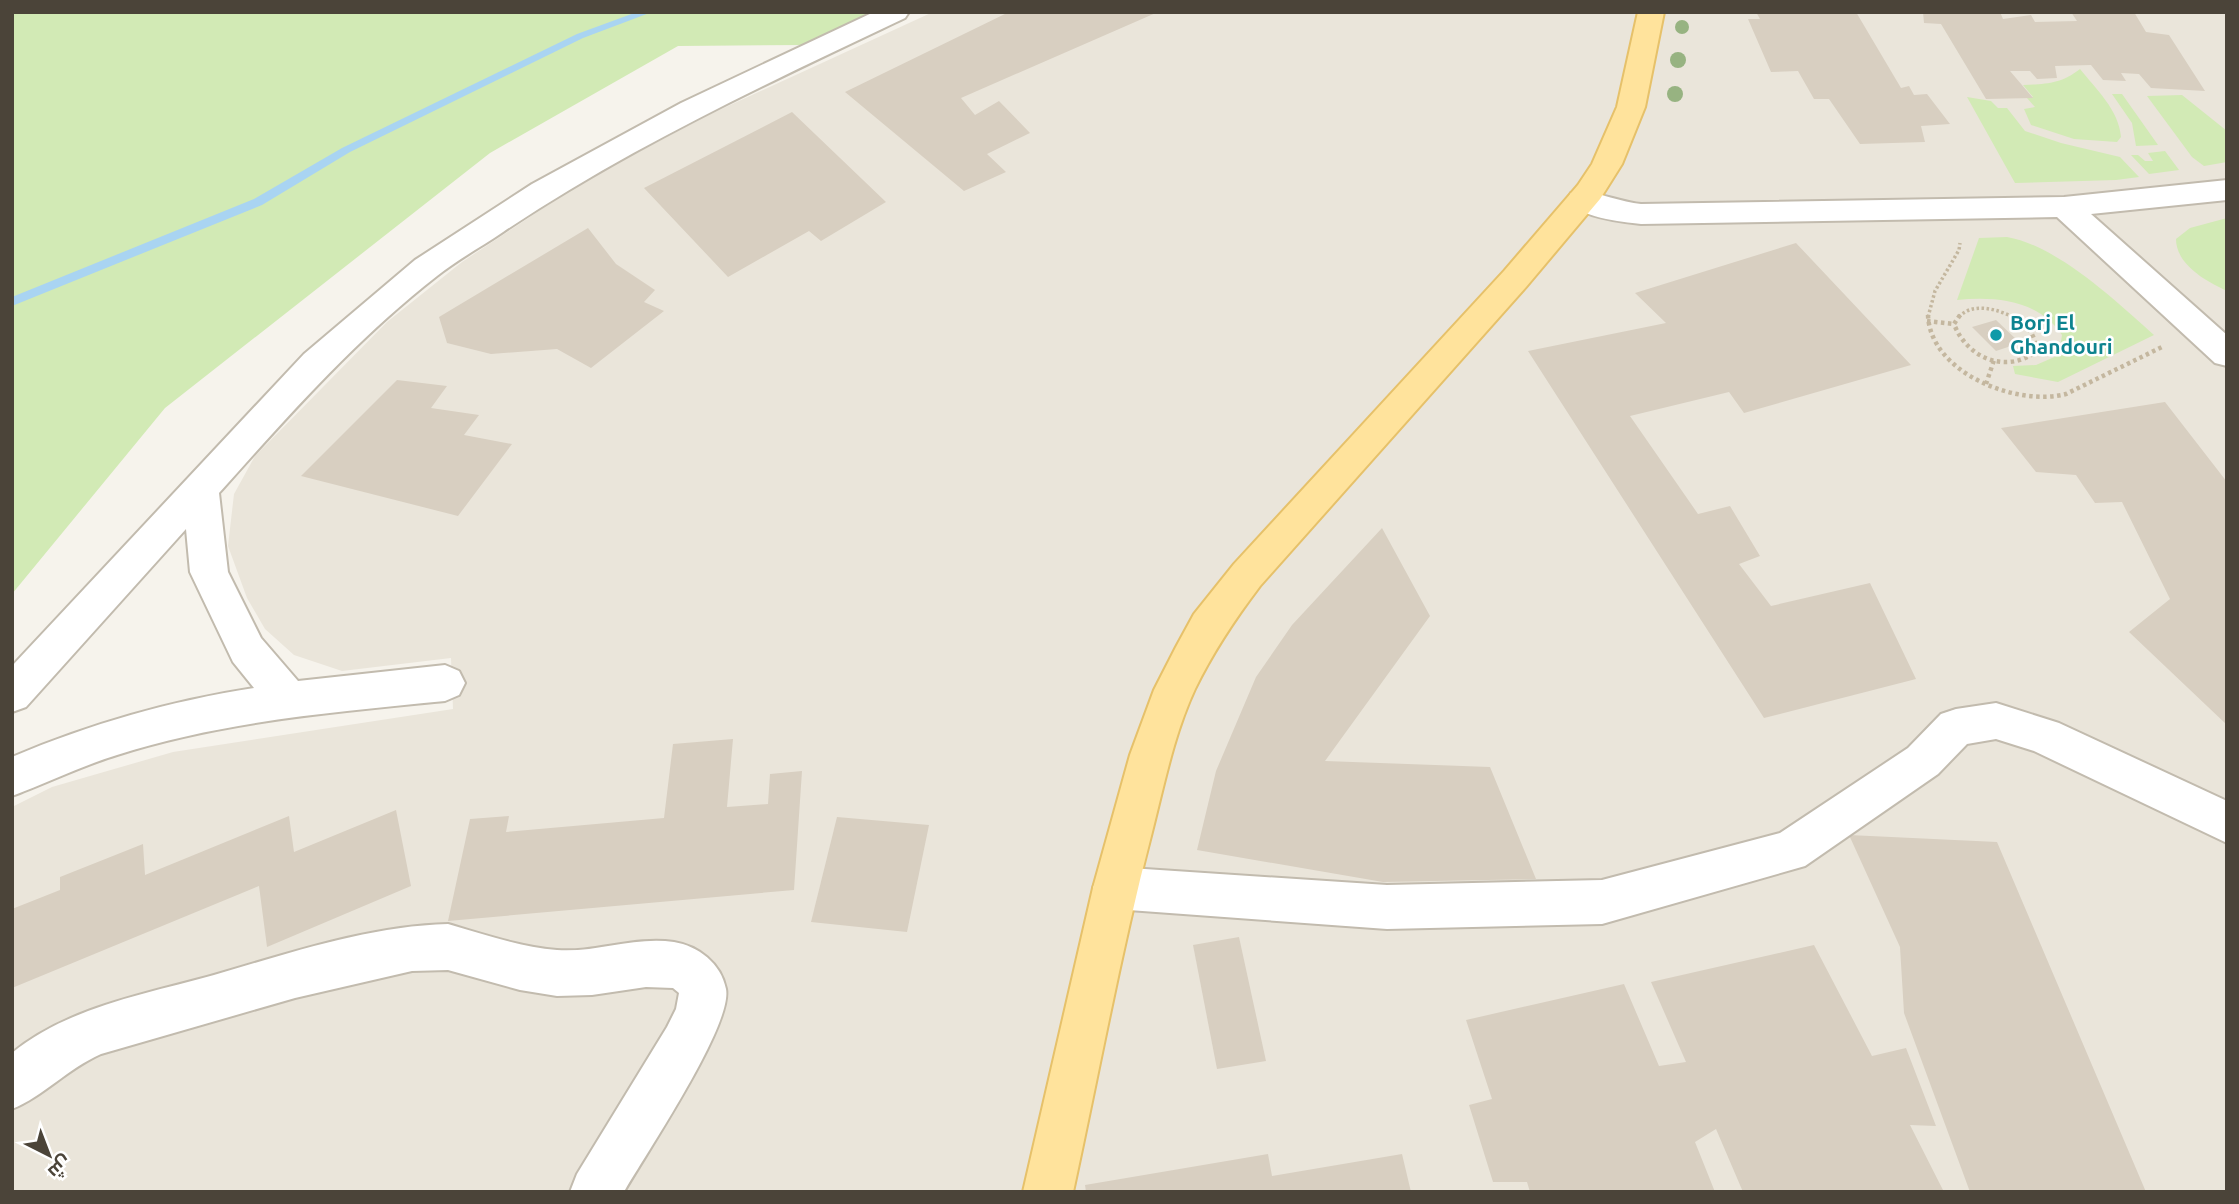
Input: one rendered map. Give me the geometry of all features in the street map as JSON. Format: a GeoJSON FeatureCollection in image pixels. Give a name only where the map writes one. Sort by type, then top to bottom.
{"type":"FeatureCollection","features":[{"type":"Feature","properties":{"kind":"main road"},"geometry":{"type":"LineString","coordinates":[[1048,1192],[1115,888],[1151,755],[1169,703],[1208,626],[1247,575],[1515,279],[1582,201],[1606,164],[1631,107],[1651,12]]}},
{"type":"Feature","properties":{"kind":"street"},"geometry":{"type":"LineString","coordinates":[[12,694],[316,363],[426,268],[553,185],[691,110],[896,12]]}},
{"type":"Feature","properties":{"kind":"street"},"geometry":{"type":"LineString","coordinates":[[1582,201],[1617,212],[1642,214],[2064,207],[2227,190]]}},
{"type":"Feature","properties":{"kind":"street"},"geometry":{"type":"LineString","coordinates":[[2064,207],[2223,347]]}},
{"type":"Feature","properties":{"kind":"street"},"geometry":{"type":"LineString","coordinates":[[201,489],[209,572],[247,650],[287,698]]}},
{"type":"Feature","properties":{"kind":"street"},"geometry":{"type":"LineString","coordinates":[[12,777],[108,739],[189,717],[287,698],[445,683]]}},
{"type":"Feature","properties":{"kind":"street"},"geometry":{"type":"LineString","coordinates":[[1115,888],[1388,907],[1602,902],[1790,851],[1914,768],[1956,727],[1996,721],[2044,737],[2227,822]]}},
{"type":"Feature","properties":{"kind":"street"},"geometry":{"type":"LineString","coordinates":[[12,1085],[37,1063],[66,1045],[99,1031],[295,975],[412,948],[448,947],[520,967],[557,973],[592,972],[646,964],[675,965],[694,974],[704,990],[699,1013],[684,1044],[595,1192]]}},
{"type":"Feature","properties":{"kind":"path"},"geometry":{"type":"LineString","coordinates":[[1959,250],[1930,303],[1927,321],[1933,338],[1948,357],[1986,384],[2000,390],[2060,396],[2148,354]]}},
{"type":"Feature","properties":{"kind":"path"},"geometry":{"type":"LineString","coordinates":[[1986,308],[2017,318],[2032,332],[2037,346],[2036,352],[2031,357],[2015,363],[1994,360],[1966,345],[1959,338],[1954,324],[1961,313],[1986,308]]}},
{"type":"Feature","properties":{"kind":"path"},"geometry":{"type":"LineString","coordinates":[[1927,321],[1954,324]]}},
{"type":"Feature","properties":{"kind":"path"},"geometry":{"type":"LineString","coordinates":[[1986,384],[1994,360]]}},
{"type":"Feature","properties":{"kind":"shaded area"},"geometry":{"type":"Polygon","coordinates":[[[933,12],[2227,12],[2227,1192],[12,1192],[12,807],[52,787],[173,752],[453,709],[451,658],[342,671],[294,655],[265,629],[247,598],[228,546],[234,494],[255,456],[387,322],[462,262],[581,183],[704,117],[933,12]]]}},
{"type":"Feature","properties":{"kind":"green space"},"geometry":{"type":"Polygon","coordinates":[[[12,12],[878,12],[805,45],[678,46],[490,153],[165,408],[12,594],[12,12]]]}},
{"type":"Feature","properties":{"kind":"green space"},"geometry":{"type":"Polygon","coordinates":[[[2080,69],[2106,100],[2116,118],[2121,137],[2117,142],[2074,139],[2031,125],[2024,109],[2035,107],[2027,98],[2033,97],[2023,85],[2060,80],[2080,69]]]}},
{"type":"Feature","properties":{"kind":"green space"},"geometry":{"type":"Polygon","coordinates":[[[2112,94],[2122,94],[2158,145],[2136,146],[2132,123],[2112,94]]]}},
{"type":"Feature","properties":{"kind":"green space"},"geometry":{"type":"Polygon","coordinates":[[[2182,95],[2227,131],[2227,162],[2204,166],[2192,157],[2147,96],[2182,95]]]}},
{"type":"Feature","properties":{"kind":"green space"},"geometry":{"type":"Polygon","coordinates":[[[1967,97],[1991,101],[1998,108],[2007,108],[2025,131],[2120,157],[2139,177],[2015,183],[1967,97]]]}},
{"type":"Feature","properties":{"kind":"green space"},"geometry":{"type":"Polygon","coordinates":[[[2165,151],[2179,170],[2149,174],[2131,155],[2138,155],[2145,161],[2153,161],[2148,153],[2165,151]]]}},
{"type":"Feature","properties":{"kind":"green space"},"geometry":{"type":"Polygon","coordinates":[[[2227,218],[2227,291],[2201,277],[2186,264],[2177,248],[2176,239],[2190,228],[2227,218]]]}},
{"type":"Feature","properties":{"kind":"green space"},"geometry":{"type":"Polygon","coordinates":[[[2007,237],[2026,242],[2066,263],[2104,291],[2154,335],[2058,382],[2015,374],[2013,366],[2036,365],[2059,355],[2062,335],[2052,323],[2029,307],[2001,300],[1957,300],[1979,238],[2007,237]]]}},
{"type":"Feature","properties":{"kind":"building"},"geometry":{"type":"Polygon","coordinates":[[[1009,12],[1158,12],[961,98],[975,115],[999,101],[1030,133],[987,154],[1006,172],[964,191],[845,92],[1009,12]]]}},
{"type":"Feature","properties":{"kind":"building"},"geometry":{"type":"Polygon","coordinates":[[[1756,12],[1856,12],[1901,88],[1909,86],[1914,95],[1927,94],[1950,124],[1921,126],[1925,142],[1860,144],[1829,99],[1814,99],[1798,71],[1771,72],[1748,19],[1760,19],[1756,12]]]}},
{"type":"Feature","properties":{"kind":"building"},"geometry":{"type":"Polygon","coordinates":[[[1923,12],[2000,12],[2003,19],[2031,15],[2035,22],[2077,21],[2071,12],[2134,12],[2146,32],[2169,35],[2205,91],[2151,88],[2139,74],[2121,73],[2126,81],[2103,80],[2091,65],[2055,66],[2057,78],[2037,79],[2030,71],[2010,71],[2033,98],[1986,99],[1941,24],[1924,23],[1923,12]]]}},
{"type":"Feature","properties":{"kind":"building"},"geometry":{"type":"Polygon","coordinates":[[[792,112],[886,202],[821,241],[809,231],[728,277],[644,188],[792,112]]]}},
{"type":"Feature","properties":{"kind":"building"},"geometry":{"type":"Polygon","coordinates":[[[588,228],[616,264],[655,290],[644,302],[664,311],[591,368],[557,349],[491,354],[447,343],[439,317],[588,228]]]}},
{"type":"Feature","properties":{"kind":"building"},"geometry":{"type":"Polygon","coordinates":[[[1796,243],[1911,365],[1744,413],[1729,392],[1630,416],[1698,514],[1730,506],[1760,556],[1739,564],[1771,606],[1870,583],[1916,679],[1764,718],[1528,351],[1666,323],[1635,293],[1796,243]]]}},
{"type":"Feature","properties":{"kind":"building","name":"Borj El Ghandouri"},"geometry":{"type":"Polygon","coordinates":[[[1996,320],[2020,343],[1996,351],[1972,327],[1996,320]]]}},
{"type":"Feature","properties":{"kind":"building"},"geometry":{"type":"Polygon","coordinates":[[[397,380],[447,386],[431,408],[479,415],[464,435],[512,444],[458,516],[301,476],[397,380]]]}},
{"type":"Feature","properties":{"kind":"building"},"geometry":{"type":"Polygon","coordinates":[[[2165,402],[2227,482],[2227,725],[2129,632],[2170,599],[2122,502],[2095,503],[2076,475],[2036,472],[2001,428],[2165,402]]]}},
{"type":"Feature","properties":{"kind":"building"},"geometry":{"type":"Polygon","coordinates":[[[1382,528],[1430,616],[1325,761],[1490,767],[1536,879],[1383,882],[1197,850],[1216,771],[1256,677],[1292,625],[1382,528]]]}},
{"type":"Feature","properties":{"kind":"building"},"geometry":{"type":"Polygon","coordinates":[[[733,739],[727,807],[768,804],[770,774],[802,771],[794,890],[448,921],[470,819],[509,816],[506,832],[664,818],[673,744],[733,739]]]}},
{"type":"Feature","properties":{"kind":"building"},"geometry":{"type":"Polygon","coordinates":[[[396,810],[411,886],[267,947],[259,886],[12,988],[12,909],[60,890],[60,877],[143,844],[145,875],[289,816],[294,852],[396,810]]]}},
{"type":"Feature","properties":{"kind":"building"},"geometry":{"type":"Polygon","coordinates":[[[837,817],[929,825],[907,932],[811,922],[837,817]]]}},
{"type":"Feature","properties":{"kind":"building"},"geometry":{"type":"Polygon","coordinates":[[[1849,835],[1997,842],[2146,1192],[1970,1192],[1904,1013],[1900,947],[1849,835]]]}},
{"type":"Feature","properties":{"kind":"building"},"geometry":{"type":"Polygon","coordinates":[[[1239,937],[1266,1061],[1217,1069],[1193,945],[1239,937]]]}},
{"type":"Feature","properties":{"kind":"building"},"geometry":{"type":"Polygon","coordinates":[[[1814,945],[1872,1056],[1906,1048],[1936,1126],[1910,1125],[1944,1192],[1743,1192],[1716,1129],[1695,1142],[1715,1192],[1530,1192],[1527,1182],[1493,1182],[1469,1105],[1492,1099],[1466,1020],[1624,984],[1659,1066],[1686,1062],[1651,982],[1814,945]]]}},
{"type":"Feature","properties":{"kind":"building"},"geometry":{"type":"Polygon","coordinates":[[[1268,1154],[1272,1176],[1402,1154],[1411,1192],[1086,1192],[1085,1185],[1268,1154]]]}},
{"type":"Feature","properties":{"kind":"waterway"},"geometry":{"type":"LineString","coordinates":[[12,302],[258,202],[346,150],[580,36],[647,12]]}},
{"type":"Feature","properties":{"kind":"place","name":"Borj El Ghandouri"},"geometry":{"type":"Point","coordinates":[1996,335]}}]}
